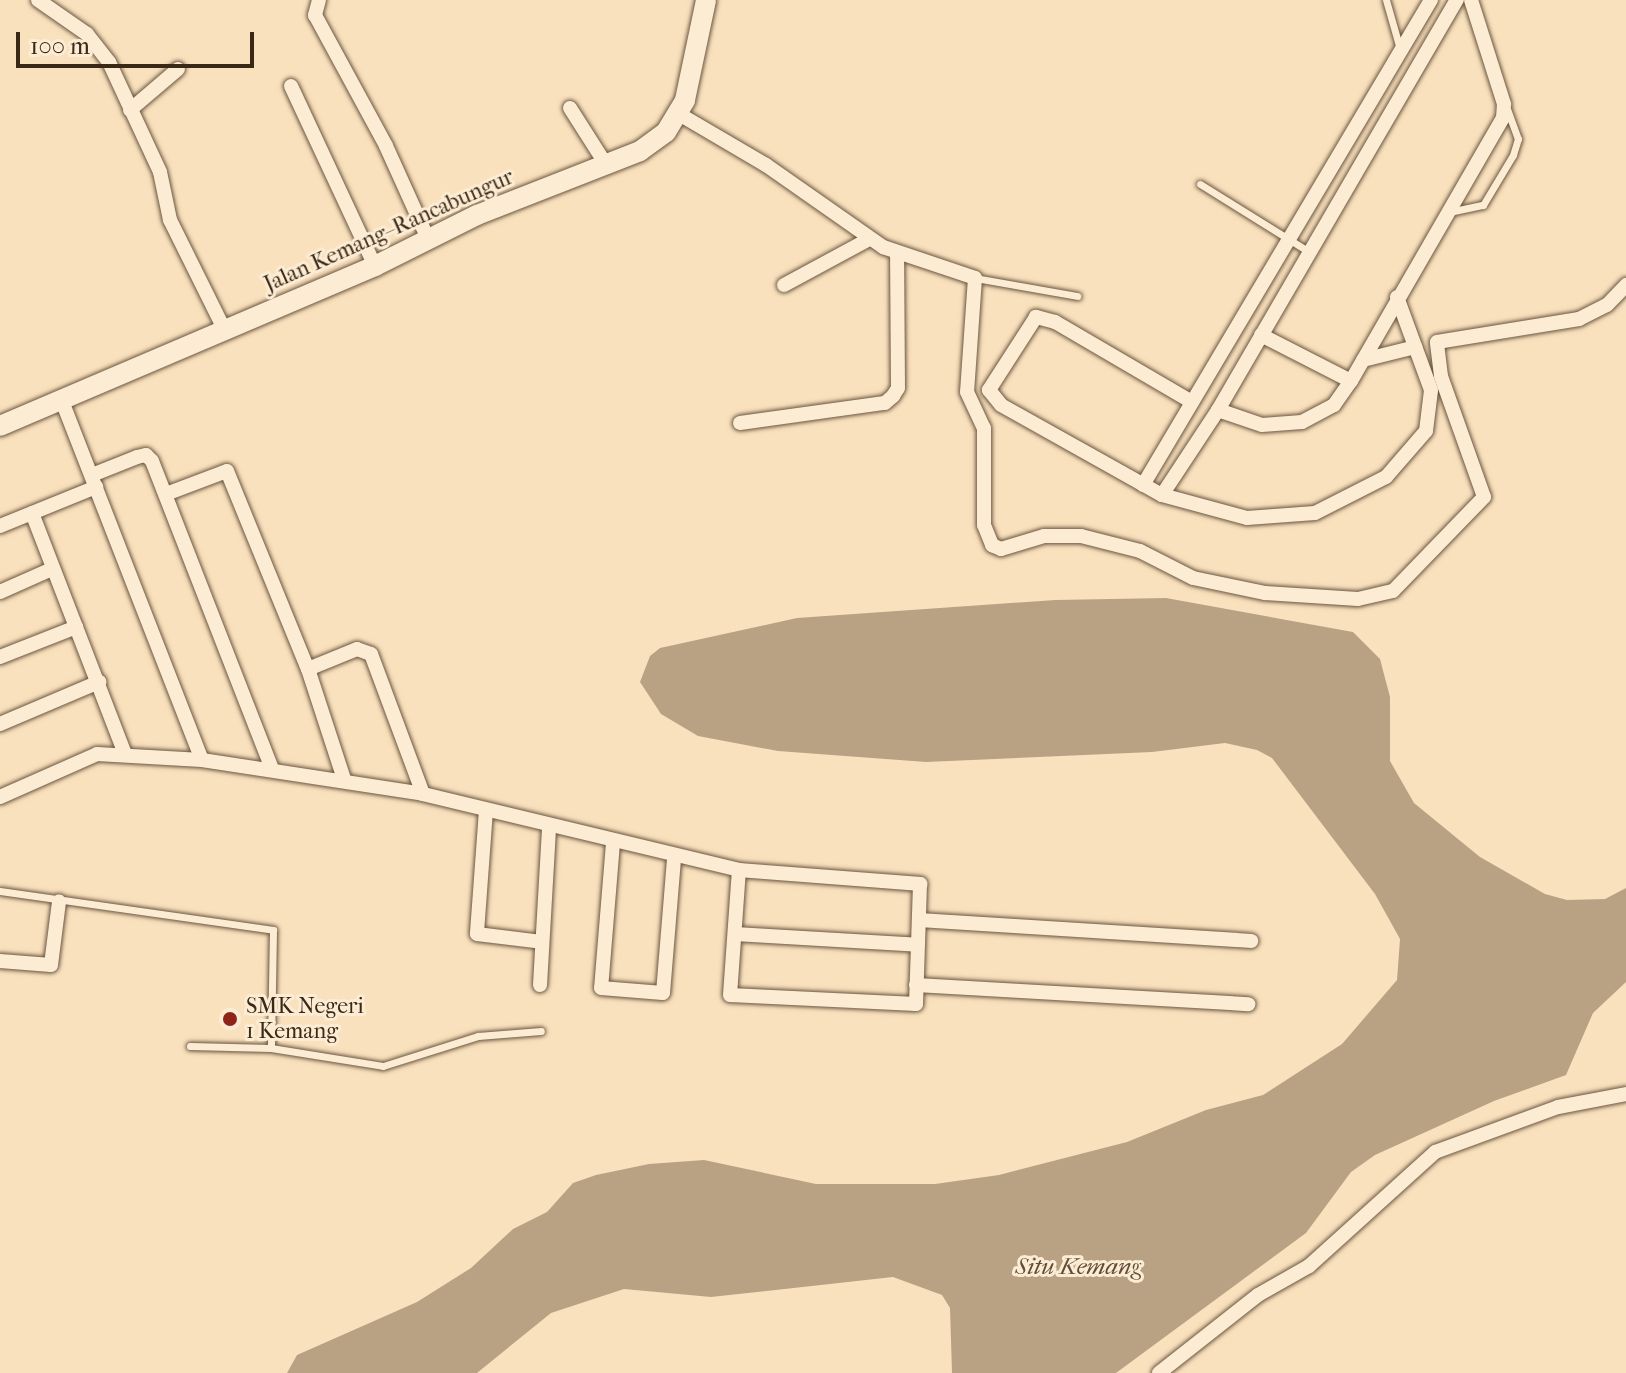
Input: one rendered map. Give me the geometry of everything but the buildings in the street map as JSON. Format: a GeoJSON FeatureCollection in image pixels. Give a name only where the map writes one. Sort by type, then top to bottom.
{"type":"FeatureCollection","features":[{"type":"Feature","properties":{"kind":"street"},"geometry":{"type":"LineString","coordinates":[[38,0],[93,40],[109,62],[160,172],[170,220],[224,329]]}},
{"type":"Feature","properties":{"kind":"street"},"geometry":{"type":"LineString","coordinates":[[319,0],[315,15],[386,146],[428,239]]}},
{"type":"Feature","properties":{"kind":"street","name":"Jalan Kemang–Rancabungur"},"geometry":{"type":"LineString","coordinates":[[0,426],[375,266],[428,239],[607,166],[654,142],[679,114],[706,0]]}},
{"type":"Feature","properties":{"kind":"street"},"geometry":{"type":"LineString","coordinates":[[1143,485],[1431,0]]}},
{"type":"Feature","properties":{"kind":"street"},"geometry":{"type":"LineString","coordinates":[[1162,495],[1218,410],[1457,0]]}},
{"type":"Feature","properties":{"kind":"street"},"geometry":{"type":"LineString","coordinates":[[1218,410],[1262,425],[1302,422],[1334,405],[1351,381],[1503,118],[1504,104],[1471,0]]}},
{"type":"Feature","properties":{"kind":"street"},"geometry":{"type":"LineString","coordinates":[[130,110],[178,69]]}},
{"type":"Feature","properties":{"kind":"street"},"geometry":{"type":"LineString","coordinates":[[291,86],[375,266]]}},
{"type":"Feature","properties":{"kind":"street"},"geometry":{"type":"LineString","coordinates":[[570,108],[607,166]]}},
{"type":"Feature","properties":{"kind":"street"},"geometry":{"type":"LineString","coordinates":[[679,114],[766,165],[869,239],[897,255],[975,278],[967,392],[984,428],[981,504],[992,545],[1001,549],[1044,536],[1081,536],[1140,551],[1208,582],[1297,597],[1379,597],[1407,581],[1484,497],[1441,376],[1437,342],[1579,319],[1607,305],[1626,285]]}},
{"type":"Feature","properties":{"kind":"street"},"geometry":{"type":"LineString","coordinates":[[784,285],[869,239]]}},
{"type":"Feature","properties":{"kind":"street"},"geometry":{"type":"LineString","coordinates":[[740,423],[871,405],[893,396],[898,388],[897,255]]}},
{"type":"Feature","properties":{"kind":"street"},"geometry":{"type":"LineString","coordinates":[[1192,402],[1055,322],[1036,317],[990,382],[992,397],[1001,405],[1162,495],[1225,514],[1267,519],[1315,513],[1364,492],[1386,477],[1426,431],[1433,400],[1397,297]]}},
{"type":"Feature","properties":{"kind":"street"},"geometry":{"type":"LineString","coordinates":[[1261,335],[1351,381]]}},
{"type":"Feature","properties":{"kind":"street"},"geometry":{"type":"LineString","coordinates":[[1363,360],[1415,347]]}},
{"type":"Feature","properties":{"kind":"street"},"geometry":{"type":"LineString","coordinates":[[62,401],[202,760]]}},
{"type":"Feature","properties":{"kind":"street"},"geometry":{"type":"LineString","coordinates":[[0,526],[146,455],[166,494],[272,768]]}},
{"type":"Feature","properties":{"kind":"street"},"geometry":{"type":"LineString","coordinates":[[166,494],[227,471],[308,669],[344,779]]}},
{"type":"Feature","properties":{"kind":"street"},"geometry":{"type":"LineString","coordinates":[[32,513],[125,754]]}},
{"type":"Feature","properties":{"kind":"street"},"geometry":{"type":"LineString","coordinates":[[0,592],[52,569]]}},
{"type":"Feature","properties":{"kind":"street"},"geometry":{"type":"LineString","coordinates":[[0,657],[76,627]]}},
{"type":"Feature","properties":{"kind":"street"},"geometry":{"type":"LineString","coordinates":[[308,669],[357,649],[371,654],[423,794]]}},
{"type":"Feature","properties":{"kind":"street"},"geometry":{"type":"LineString","coordinates":[[0,724],[99,682]]}},
{"type":"Feature","properties":{"kind":"street"},"geometry":{"type":"LineString","coordinates":[[0,797],[97,754],[202,760],[344,779],[423,794],[674,858],[739,870],[920,884],[916,1004],[730,995],[739,870]]}},
{"type":"Feature","properties":{"kind":"street"},"geometry":{"type":"LineString","coordinates":[[486,810],[477,934],[542,942]]}},
{"type":"Feature","properties":{"kind":"street"},"geometry":{"type":"LineString","coordinates":[[540,985],[549,827]]}},
{"type":"Feature","properties":{"kind":"street"},"geometry":{"type":"LineString","coordinates":[[613,843],[601,988],[663,993],[674,858]]}},
{"type":"Feature","properties":{"kind":"street"},"geometry":{"type":"LineString","coordinates":[[0,961],[51,965],[59,902]]}},
{"type":"Feature","properties":{"kind":"street"},"geometry":{"type":"LineString","coordinates":[[919,920],[1251,941]]}},
{"type":"Feature","properties":{"kind":"street"},"geometry":{"type":"LineString","coordinates":[[735,934],[918,945]]}},
{"type":"Feature","properties":{"kind":"street"},"geometry":{"type":"LineString","coordinates":[[916,985],[1248,1004]]}},
{"type":"Feature","properties":{"kind":"street"},"geometry":{"type":"LineString","coordinates":[[1159,1373],[1250,1301],[1309,1266],[1435,1152],[1558,1107],[1626,1094]]}},
{"type":"Feature","properties":{"kind":"lane"},"geometry":{"type":"LineString","coordinates":[[1386,0],[1401,51]]}},
{"type":"Feature","properties":{"kind":"lane"},"geometry":{"type":"LineString","coordinates":[[1448,212],[1483,205],[1518,147],[1504,104]]}},
{"type":"Feature","properties":{"kind":"lane"},"geometry":{"type":"LineString","coordinates":[[1200,184],[1311,253]]}},
{"type":"Feature","properties":{"kind":"lane"},"geometry":{"type":"LineString","coordinates":[[975,278],[1077,296]]}},
{"type":"Feature","properties":{"kind":"lane"},"geometry":{"type":"LineString","coordinates":[[0,891],[59,902],[273,930],[271,1048]]}},
{"type":"Feature","properties":{"kind":"lane"},"geometry":{"type":"LineString","coordinates":[[190,1046],[271,1048],[383,1066],[478,1036],[541,1031]]}},
{"type":"Feature","properties":{"kind":"water","name":"Situ Kemang"},"geometry":{"type":"Polygon","coordinates":[[[1166,598],[1353,632],[1380,659],[1390,697],[1390,761],[1414,803],[1480,857],[1545,894],[1567,900],[1605,899],[1626,888],[1626,982],[1593,1013],[1566,1075],[1494,1101],[1375,1155],[1351,1172],[1306,1233],[1116,1373],[952,1373],[950,1308],[942,1295],[893,1277],[711,1297],[624,1289],[551,1313],[477,1373],[287,1373],[297,1355],[417,1302],[471,1268],[513,1229],[547,1212],[573,1183],[596,1175],[649,1164],[704,1160],[816,1184],[935,1184],[999,1175],[1127,1142],[1206,1110],[1263,1095],[1342,1044],[1397,980],[1400,939],[1375,894],[1272,758],[1257,750],[1225,743],[1152,752],[926,762],[778,751],[698,736],[661,714],[640,682],[650,656],[660,648],[797,618],[1055,600],[1166,598]]]}},
{"type":"Feature","properties":{"kind":"place","name":"SMK Negeri 1 Kemang"},"geometry":{"type":"Point","coordinates":[230,1019]}}]}
